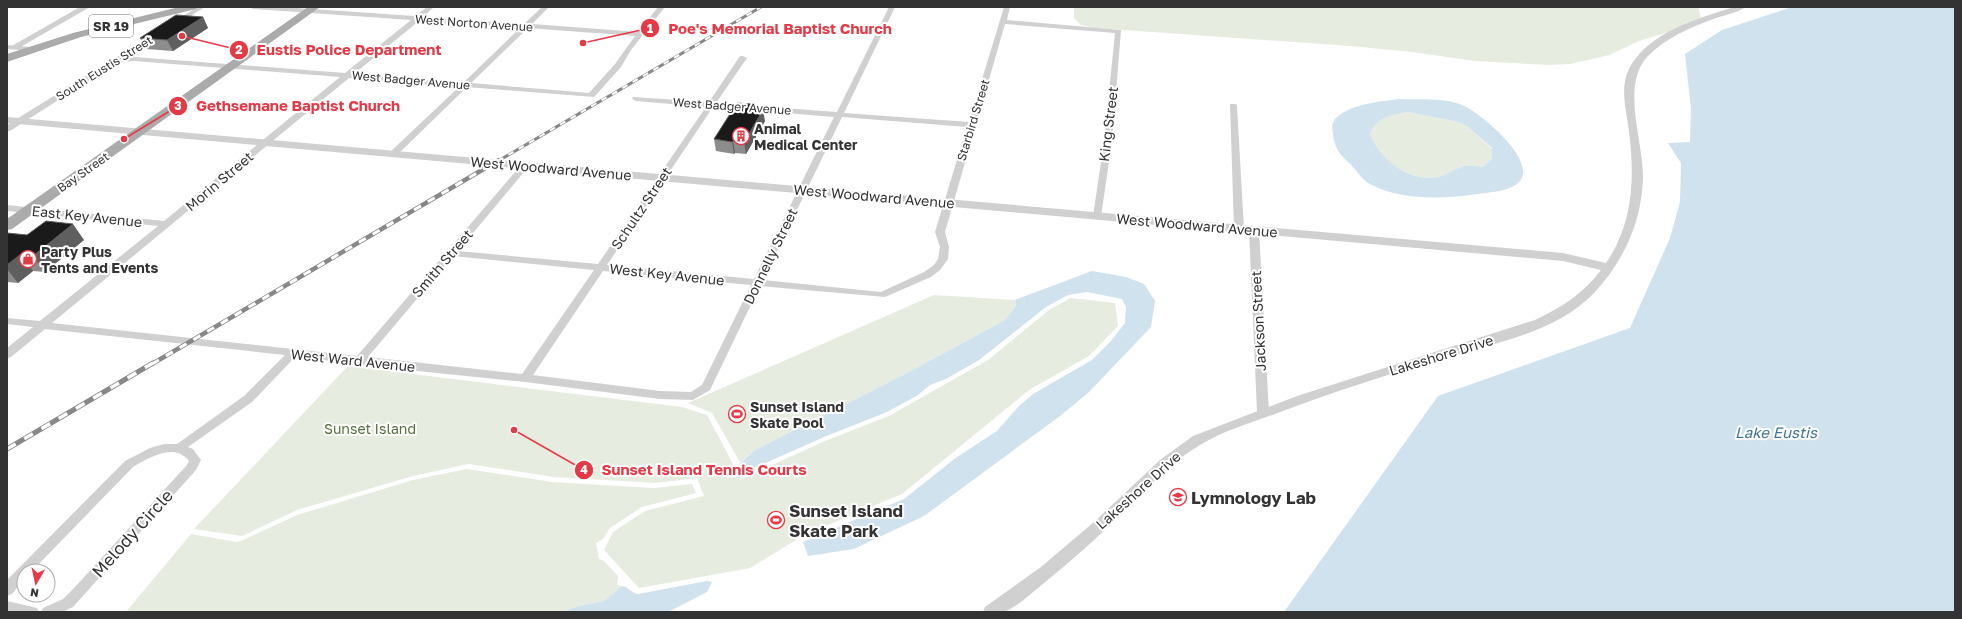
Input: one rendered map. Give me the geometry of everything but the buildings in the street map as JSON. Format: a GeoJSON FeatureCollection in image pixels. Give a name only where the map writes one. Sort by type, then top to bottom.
{"type":"FeatureCollection","features":[{"type":"Feature","properties":{"kind":"main road","name":"SR 19"},"geometry":{"type":"LineString","coordinates":[[7,58],[31,49],[88,32],[170,10],[192,7]]}},
{"type":"Feature","properties":{"kind":"main road","name":"Bay Street"},"geometry":{"type":"LineString","coordinates":[[7,226],[312,9]]}},
{"type":"Feature","properties":{"kind":"street"},"geometry":{"type":"LineString","coordinates":[[11,47],[86,7]]}},
{"type":"Feature","properties":{"kind":"street","name":"South Eustis Street"},"geometry":{"type":"LineString","coordinates":[[7,129],[202,7]]}},
{"type":"Feature","properties":{"kind":"street","name":"West Norton Avenue"},"geometry":{"type":"LineString","coordinates":[[253,7],[312,9],[417,19],[639,34]]}},
{"type":"Feature","properties":{"kind":"street","name":"Morin Street"},"geometry":{"type":"LineString","coordinates":[[7,354],[431,7]]}},
{"type":"Feature","properties":{"kind":"street"},"geometry":{"type":"LineString","coordinates":[[393,154],[546,7]]}},
{"type":"Feature","properties":{"kind":"street"},"geometry":{"type":"LineString","coordinates":[[639,34],[662,7]]}},
{"type":"Feature","properties":{"kind":"street","name":"Donnelly Street"},"geometry":{"type":"LineString","coordinates":[[698,394],[706,387],[892,7]]}},
{"type":"Feature","properties":{"kind":"street","name":"Starbird Street"},"geometry":{"type":"LineString","coordinates":[[882,295],[899,285],[917,281],[938,266],[944,249],[944,242],[940,232],[1007,7]]}},
{"type":"Feature","properties":{"kind":"street","name":"Lakeshore Drive"},"geometry":{"type":"LineString","coordinates":[[998,610],[1039,578],[1098,527],[1155,472],[1188,445],[1200,438],[1263,412],[1448,352],[1508,335],[1546,321],[1564,311],[1581,298],[1595,285],[1608,268],[1627,235],[1637,202],[1637,148],[1628,89],[1634,69],[1644,56],[1662,40],[1689,26],[1742,7]]}},
{"type":"Feature","properties":{"kind":"street","name":"King Street"},"geometry":{"type":"LineString","coordinates":[[1002,22],[1120,31],[1108,142],[1097,216]]}},
{"type":"Feature","properties":{"kind":"street","name":"West Badger Avenue"},"geometry":{"type":"LineString","coordinates":[[116,61],[134,58],[591,95],[618,65],[639,34]]}},
{"type":"Feature","properties":{"kind":"street"},"geometry":{"type":"LineString","coordinates":[[11,47],[31,49]]}},
{"type":"Feature","properties":{"kind":"street","name":"Schultz Street"},"geometry":{"type":"LineString","coordinates":[[525,378],[662,178],[710,104],[743,58]]}},
{"type":"Feature","properties":{"kind":"street","name":"West Badger Avenue"},"geometry":{"type":"LineString","coordinates":[[636,98],[971,125]]}},
{"type":"Feature","properties":{"kind":"street"},"geometry":{"type":"LineString","coordinates":[[1233,106],[1239,229]]}},
{"type":"Feature","properties":{"kind":"street","name":"West Woodward Avenue"},"geometry":{"type":"LineString","coordinates":[[7,120],[1564,257],[1586,261],[1608,268]]}},
{"type":"Feature","properties":{"kind":"street","name":"Smith Street"},"geometry":{"type":"LineString","coordinates":[[359,360],[525,166]]}},
{"type":"Feature","properties":{"kind":"street","name":"East Key Avenue"},"geometry":{"type":"LineString","coordinates":[[7,208],[167,224]]}},
{"type":"Feature","properties":{"kind":"street","name":"Jackson Street"},"geometry":{"type":"LineString","coordinates":[[1254,230],[1263,412]]}},
{"type":"Feature","properties":{"kind":"street","name":"West Key Avenue"},"geometry":{"type":"LineString","coordinates":[[451,253],[882,295]]}},
{"type":"Feature","properties":{"kind":"street","name":"West Ward Avenue"},"geometry":{"type":"LineString","coordinates":[[7,321],[525,378],[660,395],[684,397],[698,394]]}},
{"type":"Feature","properties":{"kind":"street"},"geometry":{"type":"LineString","coordinates":[[7,590],[10,585],[129,464],[152,452],[180,447],[248,399],[293,353]]}},
{"type":"Feature","properties":{"kind":"street","name":"Melody Circle"},"geometry":{"type":"LineString","coordinates":[[48,612],[68,603],[80,591],[192,467],[194,460],[192,456],[180,447]]}},
{"type":"Feature","properties":{"kind":"street"},"geometry":{"type":"LineString","coordinates":[[7,607],[32,612]]}},
{"type":"Feature","properties":{"kind":"green space"},"geometry":{"type":"Polygon","coordinates":[[[1074,7],[1698,7],[1701,18],[1672,31],[1639,41],[1609,55],[1570,64],[1549,65],[1475,61],[1412,52],[1350,46],[1096,28],[1081,25],[1074,18],[1074,7]]]}},
{"type":"Feature","properties":{"kind":"green space"},"geometry":{"type":"Polygon","coordinates":[[[1408,112],[1459,122],[1468,127],[1492,149],[1492,158],[1483,167],[1463,166],[1447,174],[1430,178],[1412,175],[1396,167],[1381,155],[1373,143],[1370,134],[1376,124],[1381,120],[1390,116],[1408,112]]]}},
{"type":"Feature","properties":{"kind":"green space"},"geometry":{"type":"Polygon","coordinates":[[[934,295],[1015,300],[1016,306],[1005,320],[909,372],[755,450],[740,462],[742,466],[712,413],[688,403],[934,295]]]}},
{"type":"Feature","properties":{"kind":"green space","name":"Sunset Island"},"geometry":{"type":"Polygon","coordinates":[[[1071,298],[1115,303],[1118,326],[1089,356],[1029,390],[902,494],[804,535],[750,568],[639,588],[604,550],[613,532],[645,511],[704,496],[697,478],[656,483],[554,477],[469,464],[413,476],[297,510],[242,536],[194,529],[348,366],[682,407],[707,415],[741,479],[825,441],[889,416],[988,360],[1049,310],[1071,298]]]}},
{"type":"Feature","properties":{"kind":"green space"},"geometry":{"type":"Polygon","coordinates":[[[467,469],[552,482],[654,488],[692,484],[696,493],[642,507],[610,528],[603,539],[596,543],[599,559],[604,561],[618,576],[617,585],[622,586],[604,601],[579,606],[561,612],[126,612],[191,534],[237,542],[297,515],[413,480],[467,469]]]}},
{"type":"Feature","properties":{"kind":"water","name":"Lake Eustis"},"geometry":{"type":"Polygon","coordinates":[[[1792,7],[1955,7],[1955,612],[1284,612],[1438,396],[1630,328],[1670,238],[1680,202],[1681,163],[1668,143],[1690,142],[1691,109],[1685,54],[1722,30],[1792,7]]]}},
{"type":"Feature","properties":{"kind":"water"},"geometry":{"type":"Polygon","coordinates":[[[1399,99],[1431,99],[1455,102],[1470,109],[1493,127],[1514,150],[1521,161],[1523,172],[1520,181],[1516,185],[1500,191],[1437,198],[1409,196],[1395,193],[1382,190],[1367,182],[1338,150],[1335,144],[1332,124],[1337,117],[1353,108],[1399,99]],[[1408,112],[1390,116],[1381,120],[1376,124],[1370,134],[1374,144],[1380,152],[1396,167],[1416,176],[1427,178],[1438,177],[1463,166],[1483,167],[1492,158],[1492,148],[1468,127],[1459,122],[1408,112]]]}},
{"type":"Feature","properties":{"kind":"water"},"geometry":{"type":"Polygon","coordinates":[[[1092,271],[1126,277],[1144,284],[1155,301],[1151,327],[1088,393],[1060,416],[924,516],[854,549],[808,556],[803,542],[904,499],[957,457],[997,431],[1018,407],[1033,394],[1092,360],[1111,341],[1125,323],[1126,307],[1122,299],[1087,292],[1068,295],[1046,307],[979,360],[946,379],[930,385],[918,395],[887,412],[824,437],[745,472],[740,463],[755,450],[909,372],[1005,320],[1016,306],[1015,300],[1092,271]]]}},
{"type":"Feature","properties":{"kind":"water"},"geometry":{"type":"Polygon","coordinates":[[[707,581],[712,582],[707,592],[668,612],[561,612],[579,606],[604,601],[622,586],[638,594],[707,581]]]}},
{"type":"Feature","properties":{"kind":"railway"},"geometry":{"type":"LineString","coordinates":[[498,161],[761,7]]}},
{"type":"Feature","properties":{"kind":"railway"},"geometry":{"type":"LineString","coordinates":[[152,364],[499,160]]}},
{"type":"Feature","properties":{"kind":"railway"},"geometry":{"type":"LineString","coordinates":[[7,449],[153,363]]}},
{"type":"Feature","properties":{"kind":"place","name":"Eustis Police Department"},"geometry":{"type":"Point","coordinates":[182,36]}},
{"type":"Feature","properties":{"kind":"place","name":"Poe's Memorial Baptist Church"},"geometry":{"type":"Point","coordinates":[583,43]}},
{"type":"Feature","properties":{"kind":"place","name":"Animal Medical Center"},"geometry":{"type":"Point","coordinates":[741,136]}},
{"type":"Feature","properties":{"kind":"place","name":"Gethsemane Baptist Church"},"geometry":{"type":"Point","coordinates":[124,139]}},
{"type":"Feature","properties":{"kind":"place","name":"Party Plus Tents and Events"},"geometry":{"type":"Point","coordinates":[28,259]}},
{"type":"Feature","properties":{"kind":"place","name":"Sunset Island Skate Pool"},"geometry":{"type":"Point","coordinates":[737,414]}},
{"type":"Feature","properties":{"kind":"place","name":"Sunset Island Tennis Courts"},"geometry":{"type":"Point","coordinates":[514,430]}},
{"type":"Feature","properties":{"kind":"place","name":"Lymnology Lab"},"geometry":{"type":"Point","coordinates":[1178,497]}},
{"type":"Feature","properties":{"kind":"place","name":"Sunset Island Skate Park"},"geometry":{"type":"Point","coordinates":[776,520]}}]}
